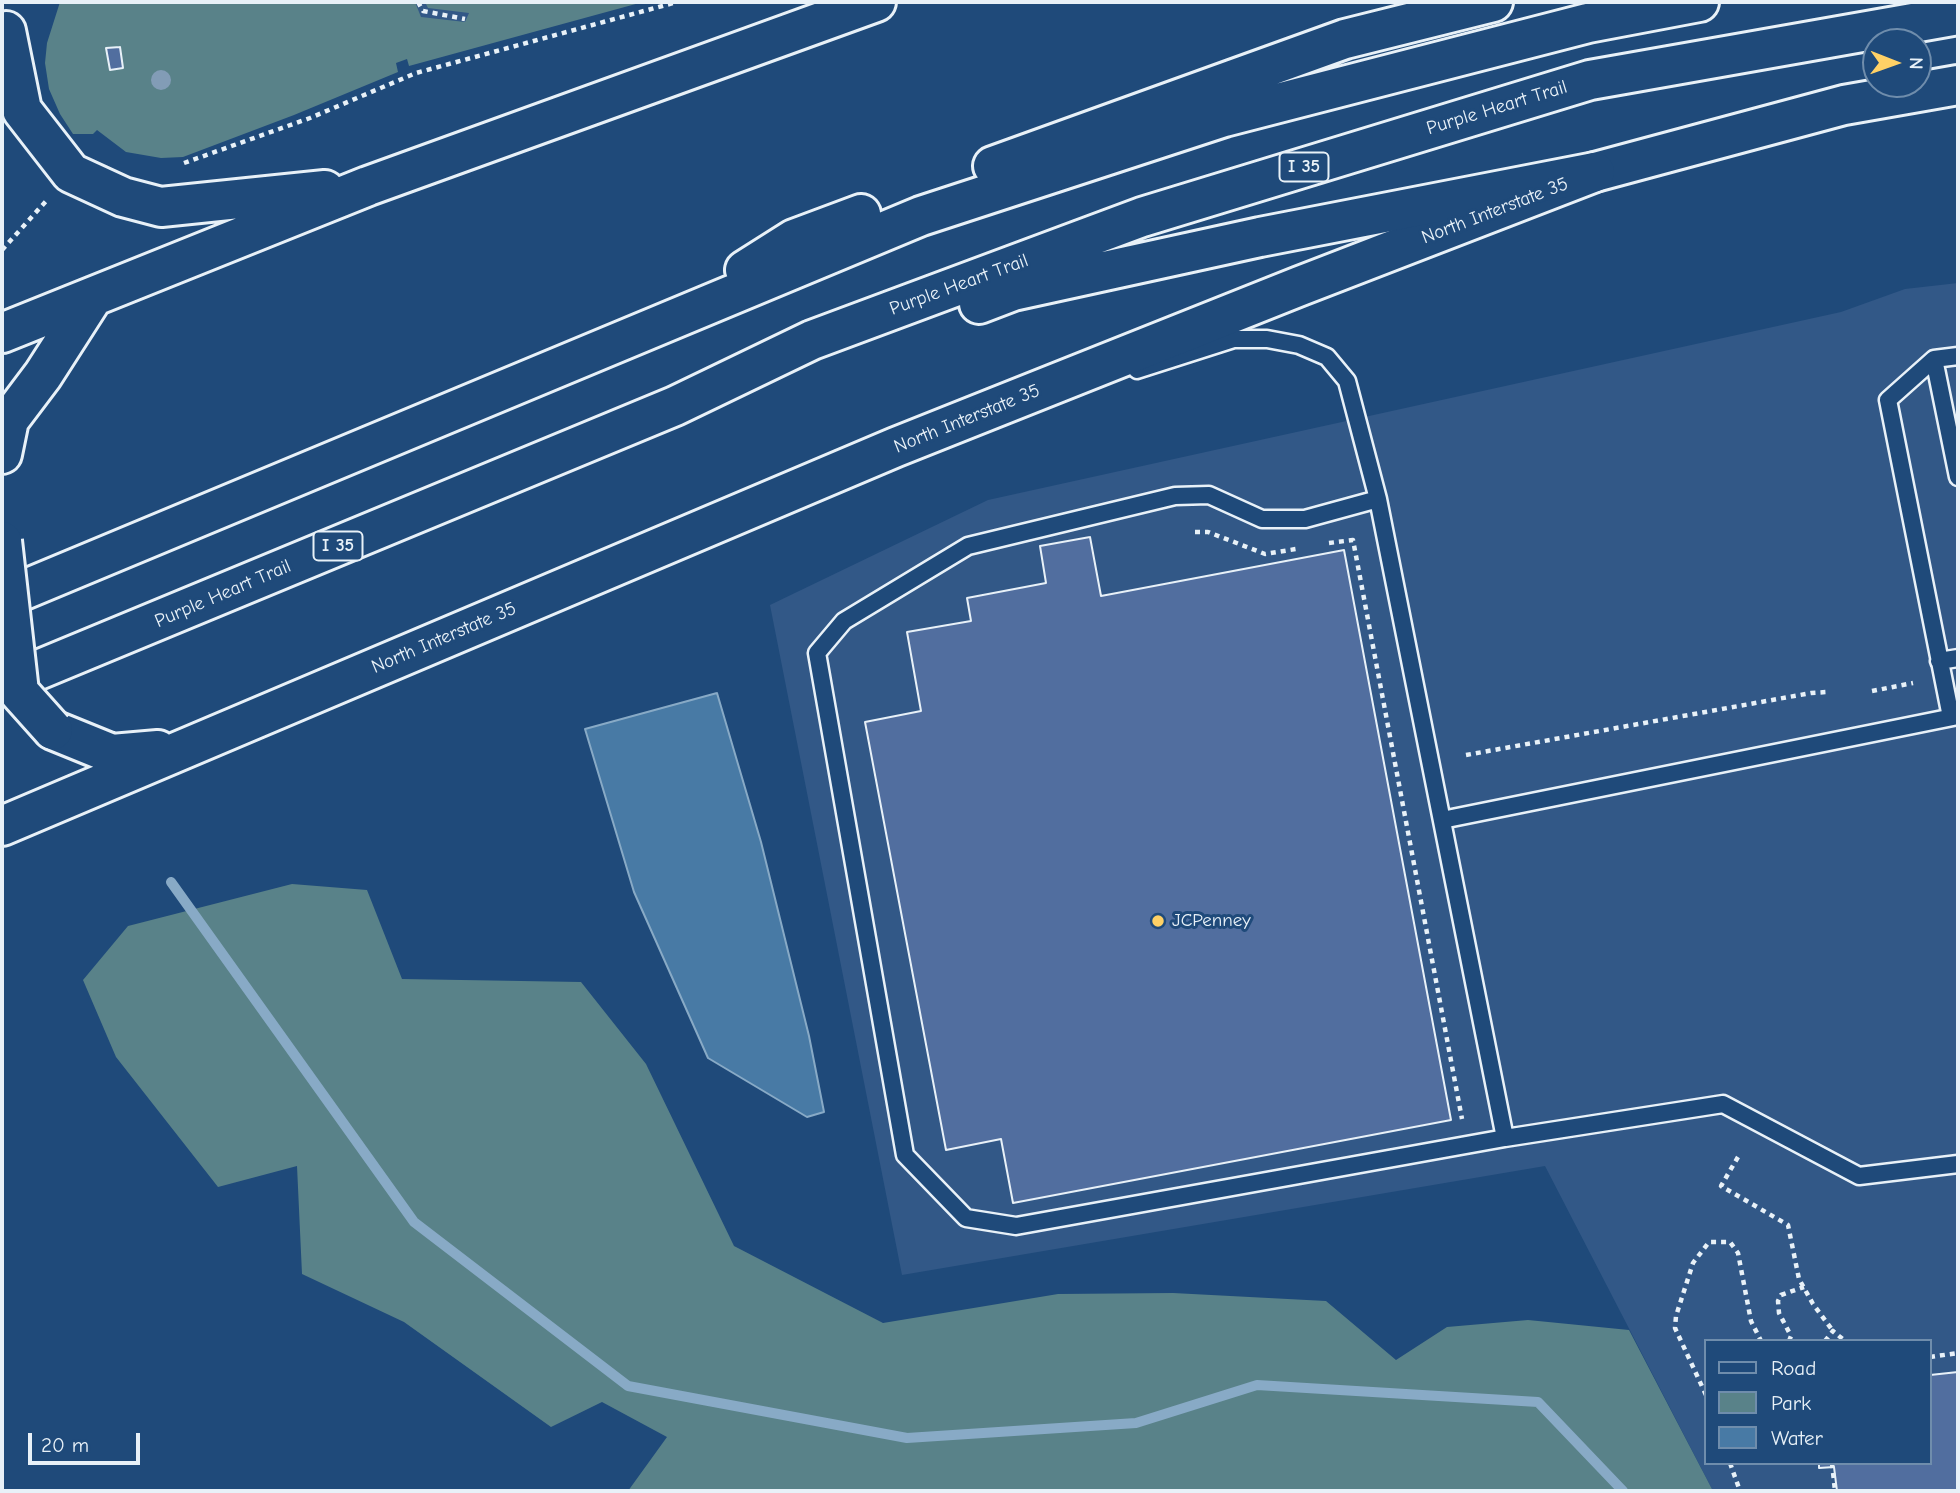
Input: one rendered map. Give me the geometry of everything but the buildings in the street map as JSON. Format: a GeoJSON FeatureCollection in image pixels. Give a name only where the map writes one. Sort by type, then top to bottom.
{"type":"FeatureCollection","features":[{"type":"Feature","properties":{"kind":"main road"},"geometry":{"type":"LineString","coordinates":[[2,333],[368,186],[876,2]]}},
{"type":"Feature","properties":{"kind":"main road"},"geometry":{"type":"LineString","coordinates":[[660,324],[794,239],[1345,39],[1493,2]]}},
{"type":"Feature","properties":{"kind":"main road"},"geometry":{"type":"LineString","coordinates":[[2,599],[921,216],[1224,117],[1588,23],[1699,2]]}},
{"type":"Feature","properties":{"kind":"main road","name":"Purple Heart Trail"},"geometry":{"type":"LineString","coordinates":[[2,685],[675,406],[812,340],[1142,217],[1590,80],[1958,15]]}},
{"type":"Feature","properties":{"kind":"main road"},"geometry":{"type":"LineString","coordinates":[[9,25],[22,110],[71,173],[123,197],[162,206],[368,186]]}},
{"type":"Feature","properties":{"kind":"main road","name":"North Interstate 35"},"geometry":{"type":"LineString","coordinates":[[2,827],[896,447],[1595,172],[1844,105],[1958,85]]}},
{"type":"Feature","properties":{"kind":"main road"},"geometry":{"type":"LineString","coordinates":[[675,406],[821,360],[1013,291],[1285,232],[1595,172]]}},
{"type":"Feature","properties":{"kind":"main road"},"geometry":{"type":"LineString","coordinates":[[6,437],[93,297]]}},
{"type":"Feature","properties":{"kind":"main road"},"geometry":{"type":"LineString","coordinates":[[2,541],[19,692],[53,730],[112,754],[181,749]]}},
{"type":"Feature","properties":{"kind":"lane"},"geometry":{"type":"LineString","coordinates":[[896,447],[1234,339],[1299,345],[1327,357],[1347,381],[1378,499],[1505,1139]]}},
{"type":"Feature","properties":{"kind":"lane"},"geometry":{"type":"LineString","coordinates":[[1441,820],[1954,716],[1939,661],[1888,400],[1934,359],[1958,356]]}},
{"type":"Feature","properties":{"kind":"lane"},"geometry":{"type":"LineString","coordinates":[[1934,359],[1958,477]]}},
{"type":"Feature","properties":{"kind":"lane"},"geometry":{"type":"LineString","coordinates":[[1378,499],[1305,519],[1262,519],[1209,495],[1175,496],[968,546],[844,621],[817,653],[905,1155],[966,1218],[1016,1226],[1505,1139],[1723,1104],[1859,1176],[1958,1164]]}},
{"type":"Feature","properties":{"kind":"lane"},"geometry":{"type":"LineString","coordinates":[[1939,661],[1958,658]]}},
{"type":"Feature","properties":{"kind":"path"},"geometry":{"type":"LineString","coordinates":[[418,2],[422,11],[465,19]]}},
{"type":"Feature","properties":{"kind":"path"},"geometry":{"type":"LineString","coordinates":[[175,165],[194,161],[310,118],[416,73],[677,2]]}},
{"type":"Feature","properties":{"kind":"path"},"geometry":{"type":"LineString","coordinates":[[2,250],[48,199]]}},
{"type":"Feature","properties":{"kind":"path"},"geometry":{"type":"LineString","coordinates":[[1353,540],[1462,1123]]}},
{"type":"Feature","properties":{"kind":"path"},"geometry":{"type":"LineString","coordinates":[[1871,691],[1913,683]]}},
{"type":"Feature","properties":{"kind":"path"},"geometry":{"type":"LineString","coordinates":[[1466,755],[1827,692]]}},
{"type":"Feature","properties":{"kind":"path"},"geometry":{"type":"LineString","coordinates":[[1738,1157],[1721,1186],[1788,1225],[1799,1279],[1813,1304],[1833,1331],[1843,1339]]}},
{"type":"Feature","properties":{"kind":"path"},"geometry":{"type":"LineString","coordinates":[[1704,1391],[1675,1328],[1676,1316],[1693,1263],[1709,1242],[1730,1242],[1738,1253],[1751,1321],[1760,1339]]}},
{"type":"Feature","properties":{"kind":"path"},"geometry":{"type":"LineString","coordinates":[[1790,1339],[1791,1336],[1779,1313],[1778,1301],[1781,1295],[1804,1287]]}},
{"type":"Feature","properties":{"kind":"path"},"geometry":{"type":"LineString","coordinates":[[1827,1339],[1833,1331]]}},
{"type":"Feature","properties":{"kind":"path"},"geometry":{"type":"LineString","coordinates":[[1932,1357],[1958,1353]]}},
{"type":"Feature","properties":{"kind":"path"},"geometry":{"type":"LineString","coordinates":[[1731,1465],[1740,1491]]}},
{"type":"Feature","properties":{"kind":"path"},"geometry":{"type":"LineString","coordinates":[[1832,1465],[1835,1491]]}},
{"type":"Feature","properties":{"kind":"shaded area"},"geometry":{"type":"Polygon","coordinates":[[[404,2],[576,2],[457,30],[409,21],[404,2]]]}},
{"type":"Feature","properties":{"kind":"shaded area"},"geometry":{"type":"Polygon","coordinates":[[[1958,283],[1958,1491],[1713,1491],[1545,1166],[902,1275],[770,605],[988,500],[1841,312],[1905,289],[1958,283]]]}},
{"type":"Feature","properties":{"kind":"green space"},"geometry":{"type":"Polygon","coordinates":[[[60,2],[415,2],[421,17],[465,22],[469,13],[428,8],[425,2],[643,2],[409,66],[407,59],[396,63],[398,72],[294,115],[183,157],[161,158],[126,152],[97,130],[93,134],[73,134],[60,114],[49,89],[45,63],[47,43],[60,2]]]}},
{"type":"Feature","properties":{"kind":"green space"},"geometry":{"type":"Polygon","coordinates":[[[292,884],[367,890],[402,979],[581,982],[646,1064],[734,1246],[883,1323],[1058,1294],[1173,1293],[1326,1301],[1396,1360],[1447,1327],[1528,1320],[1629,1330],[1713,1491],[628,1491],[667,1437],[602,1402],[551,1427],[404,1322],[302,1274],[297,1166],[218,1187],[116,1057],[83,980],[128,926],[292,884]]]}},
{"type":"Feature","properties":{"kind":"water"},"geometry":{"type":"Polygon","coordinates":[[[717,693],[761,842],[809,1036],[824,1112],[807,1117],[708,1058],[634,892],[585,729],[717,693]]]}},
{"type":"Feature","properties":{"kind":"waterway"},"geometry":{"type":"LineString","coordinates":[[171,882],[414,1222],[628,1386],[907,1438],[1136,1423],[1257,1385],[1538,1402],[1623,1491]]}},
{"type":"Feature","properties":{"kind":"place","name":"JCPenney"},"geometry":{"type":"Point","coordinates":[1158,921]}}]}
